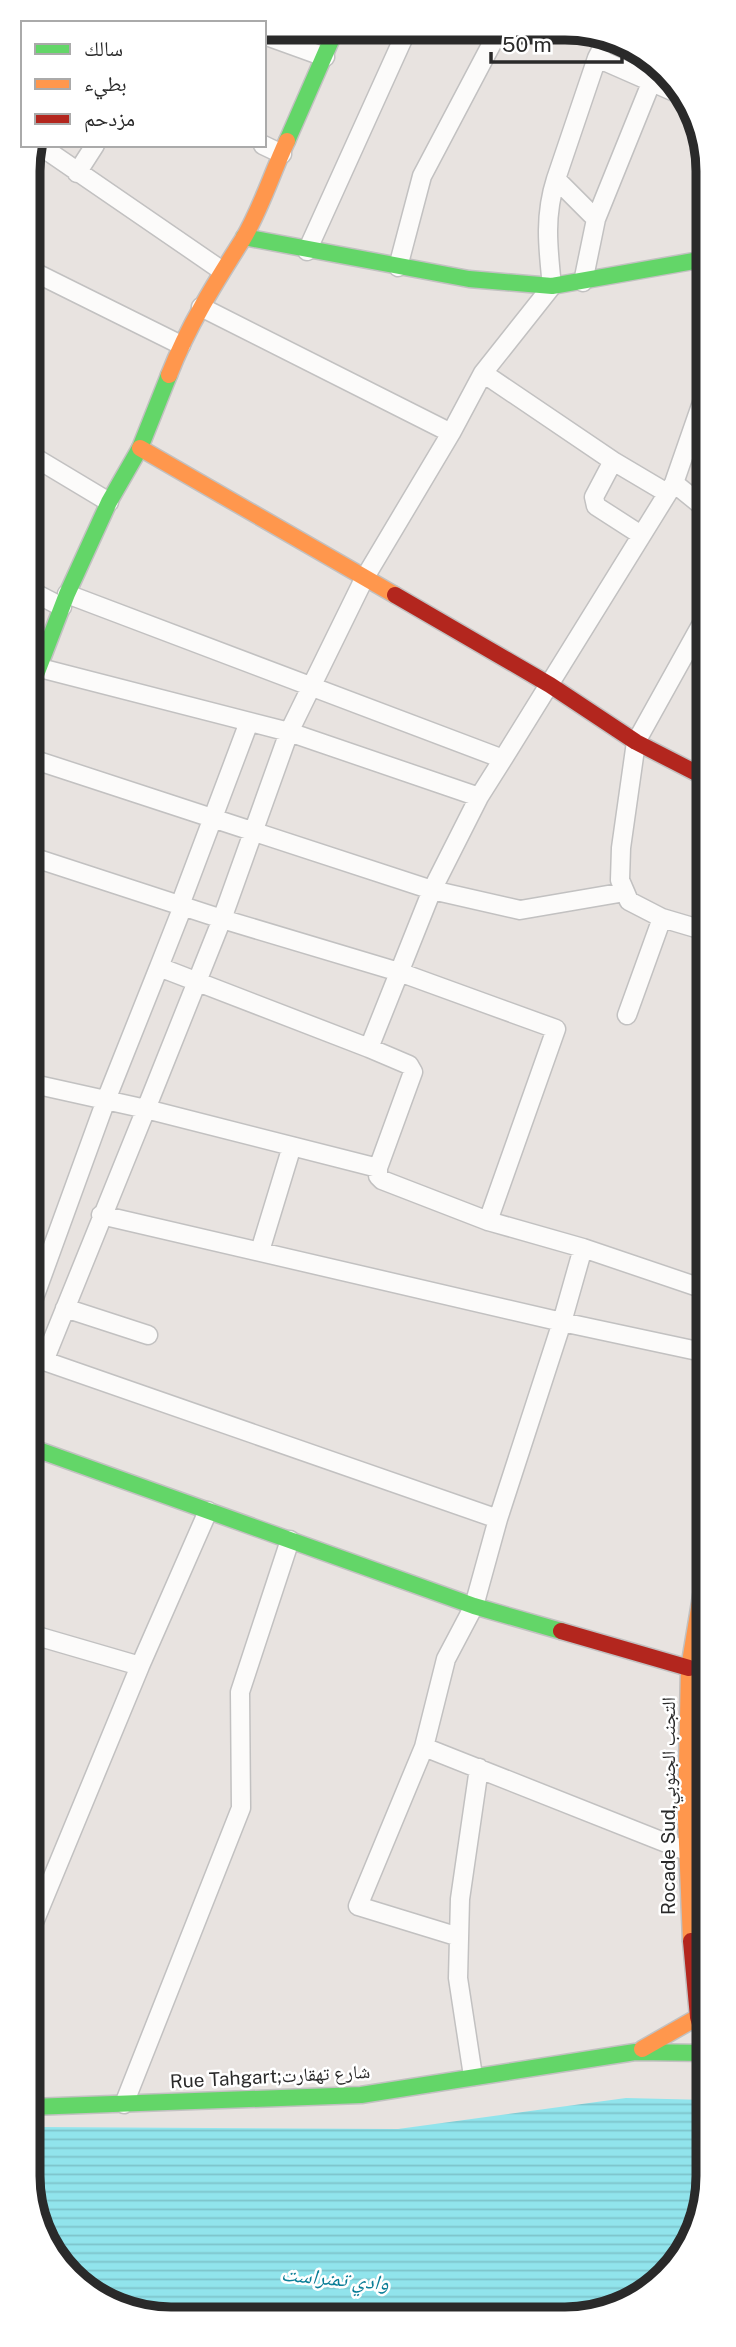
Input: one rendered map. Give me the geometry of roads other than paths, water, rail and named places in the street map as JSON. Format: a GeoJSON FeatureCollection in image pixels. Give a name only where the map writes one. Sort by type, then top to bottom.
{"type":"FeatureCollection","features":[{"type":"Feature","properties":{"kind":"street"},"geometry":{"type":"LineString","coordinates":[[283,40],[325,57]]}},
{"type":"Feature","properties":{"kind":"street"},"geometry":{"type":"LineString","coordinates":[[41,666],[65,601],[110,502],[140,448],[181,345],[221,270],[244,237],[332,40]]}},
{"type":"Feature","properties":{"kind":"street"},"geometry":{"type":"LineString","coordinates":[[307,251],[402,40]]}},
{"type":"Feature","properties":{"kind":"street"},"geometry":{"type":"LineString","coordinates":[[398,267],[422,176],[494,40]]}},
{"type":"Feature","properties":{"kind":"street"},"geometry":{"type":"LineString","coordinates":[[40,1352],[65,1308],[198,981],[255,834],[289,732],[310,684],[364,579],[451,433],[483,373],[552,286],[546,230],[548,203],[603,46]]}},
{"type":"Feature","properties":{"kind":"street"},"geometry":{"type":"LineString","coordinates":[[597,58],[666,89]]}},
{"type":"Feature","properties":{"kind":"street"},"geometry":{"type":"LineString","coordinates":[[583,282],[596,219],[651,83]]}},
{"type":"Feature","properties":{"kind":"street"},"geometry":{"type":"LineString","coordinates":[[266,146],[282,154]]}},
{"type":"Feature","properties":{"kind":"street"},"geometry":{"type":"LineString","coordinates":[[77,173],[94,147]]}},
{"type":"Feature","properties":{"kind":"street"},"geometry":{"type":"LineString","coordinates":[[42,149],[221,270]]}},
{"type":"Feature","properties":{"kind":"street"},"geometry":{"type":"LineString","coordinates":[[556,179],[596,219]]}},
{"type":"Feature","properties":{"kind":"street"},"geometry":{"type":"LineString","coordinates":[[244,237],[307,251],[469,279],[552,286],[696,261]]}},
{"type":"Feature","properties":{"kind":"street"},"geometry":{"type":"LineString","coordinates":[[41,275],[181,345]]}},
{"type":"Feature","properties":{"kind":"street"},"geometry":{"type":"LineString","coordinates":[[201,307],[451,433]]}},
{"type":"Feature","properties":{"kind":"street"},"geometry":{"type":"LineString","coordinates":[[483,373],[612,461],[696,503]]}},
{"type":"Feature","properties":{"kind":"street"},"geometry":{"type":"LineString","coordinates":[[369,1048],[432,890],[480,797],[670,488],[696,428]]}},
{"type":"Feature","properties":{"kind":"street"},"geometry":{"type":"LineString","coordinates":[[140,448],[550,685],[636,742],[696,774]]}},
{"type":"Feature","properties":{"kind":"street"},"geometry":{"type":"LineString","coordinates":[[41,461],[110,502]]}},
{"type":"Feature","properties":{"kind":"street"},"geometry":{"type":"LineString","coordinates":[[612,461],[594,497],[596,506],[641,535]]}},
{"type":"Feature","properties":{"kind":"street"},"geometry":{"type":"LineString","coordinates":[[41,594],[310,684],[503,759]]}},
{"type":"Feature","properties":{"kind":"street"},"geometry":{"type":"LineString","coordinates":[[696,634],[636,742],[621,848],[620,880],[629,901],[663,918],[696,928]]}},
{"type":"Feature","properties":{"kind":"street"},"geometry":{"type":"LineString","coordinates":[[41,668],[289,732],[480,797]]}},
{"type":"Feature","properties":{"kind":"street"},"geometry":{"type":"LineString","coordinates":[[40,1280],[249,722]]}},
{"type":"Feature","properties":{"kind":"street"},"geometry":{"type":"LineString","coordinates":[[41,762],[432,890],[520,910],[625,892]]}},
{"type":"Feature","properties":{"kind":"street"},"geometry":{"type":"LineString","coordinates":[[41,860],[222,919],[399,971],[556,1028],[488,1221]]}},
{"type":"Feature","properties":{"kind":"street"},"geometry":{"type":"LineString","coordinates":[[627,1015],[663,918]]}},
{"type":"Feature","properties":{"kind":"street"},"geometry":{"type":"LineString","coordinates":[[159,967],[409,1066],[412,1072],[378,1168],[378,1176],[382,1180],[488,1221],[583,1248],[695,1286]]}},
{"type":"Feature","properties":{"kind":"street"},"geometry":{"type":"LineString","coordinates":[[41,1086],[146,1109],[378,1168]]}},
{"type":"Feature","properties":{"kind":"street"},"geometry":{"type":"LineString","coordinates":[[260,1251],[292,1146]]}},
{"type":"Feature","properties":{"kind":"street"},"geometry":{"type":"LineString","coordinates":[[101,1215],[695,1351]]}},
{"type":"Feature","properties":{"kind":"street"},"geometry":{"type":"LineString","coordinates":[[459,1937],[358,1906],[424,1747],[446,1659],[474,1606],[498,1519],[562,1322],[583,1248]]}},
{"type":"Feature","properties":{"kind":"street"},"geometry":{"type":"LineString","coordinates":[[65,1308],[148,1335]]}},
{"type":"Feature","properties":{"kind":"street"},"geometry":{"type":"LineString","coordinates":[[40,1359],[498,1519]]}},
{"type":"Feature","properties":{"kind":"street"},"geometry":{"type":"LineString","coordinates":[[40,1456],[208,1511],[474,1606],[689,1668]]}},
{"type":"Feature","properties":{"kind":"street"},"geometry":{"type":"LineString","coordinates":[[40,1907],[140,1666],[208,1511]]}},
{"type":"Feature","properties":{"kind":"street"},"geometry":{"type":"LineString","coordinates":[[124,2104],[241,1808],[240,1692],[290,1540]]}},
{"type":"Feature","properties":{"kind":"street","name":"Rocade Sud,التجنب الجنوبي"},"geometry":{"type":"LineString","coordinates":[[695,1630],[689,1668],[686,1819],[692,1976],[695,1988]]}},
{"type":"Feature","properties":{"kind":"street"},"geometry":{"type":"LineString","coordinates":[[40,1637],[140,1666]]}},
{"type":"Feature","properties":{"kind":"street"},"geometry":{"type":"LineString","coordinates":[[424,1747],[689,1852]]}},
{"type":"Feature","properties":{"kind":"street"},"geometry":{"type":"LineString","coordinates":[[473,2076],[458,1978],[460,1899],[479,1768]]}},
{"type":"Feature","properties":{"kind":"street"},"geometry":{"type":"LineString","coordinates":[[686,1819],[695,1822]]}},
{"type":"Feature","properties":{"kind":"street","name":"Rue Tahgart;شارع تهقارت"},"geometry":{"type":"LineString","coordinates":[[635,2052],[695,2021]]}},
{"type":"Feature","properties":{"kind":"street","name":"Rue Tahgart;شارع تهقارت"},"geometry":{"type":"LineString","coordinates":[[40,2108],[361,2095],[635,2052],[695,2052]]}},
{"type":"Feature","properties":{"kind":"water","name":"وادي تمنراست"},"geometry":{"type":"Polygon","coordinates":[[[626,2098],[695,2100],[695,2193],[691,2210],[678,2241],[651,2274],[615,2297],[590,2304],[565,2307],[171,2307],[121,2297],[92,2280],[62,2248],[47,2218],[41,2193],[40,2127],[398,2129],[626,2098]]]}}]}
